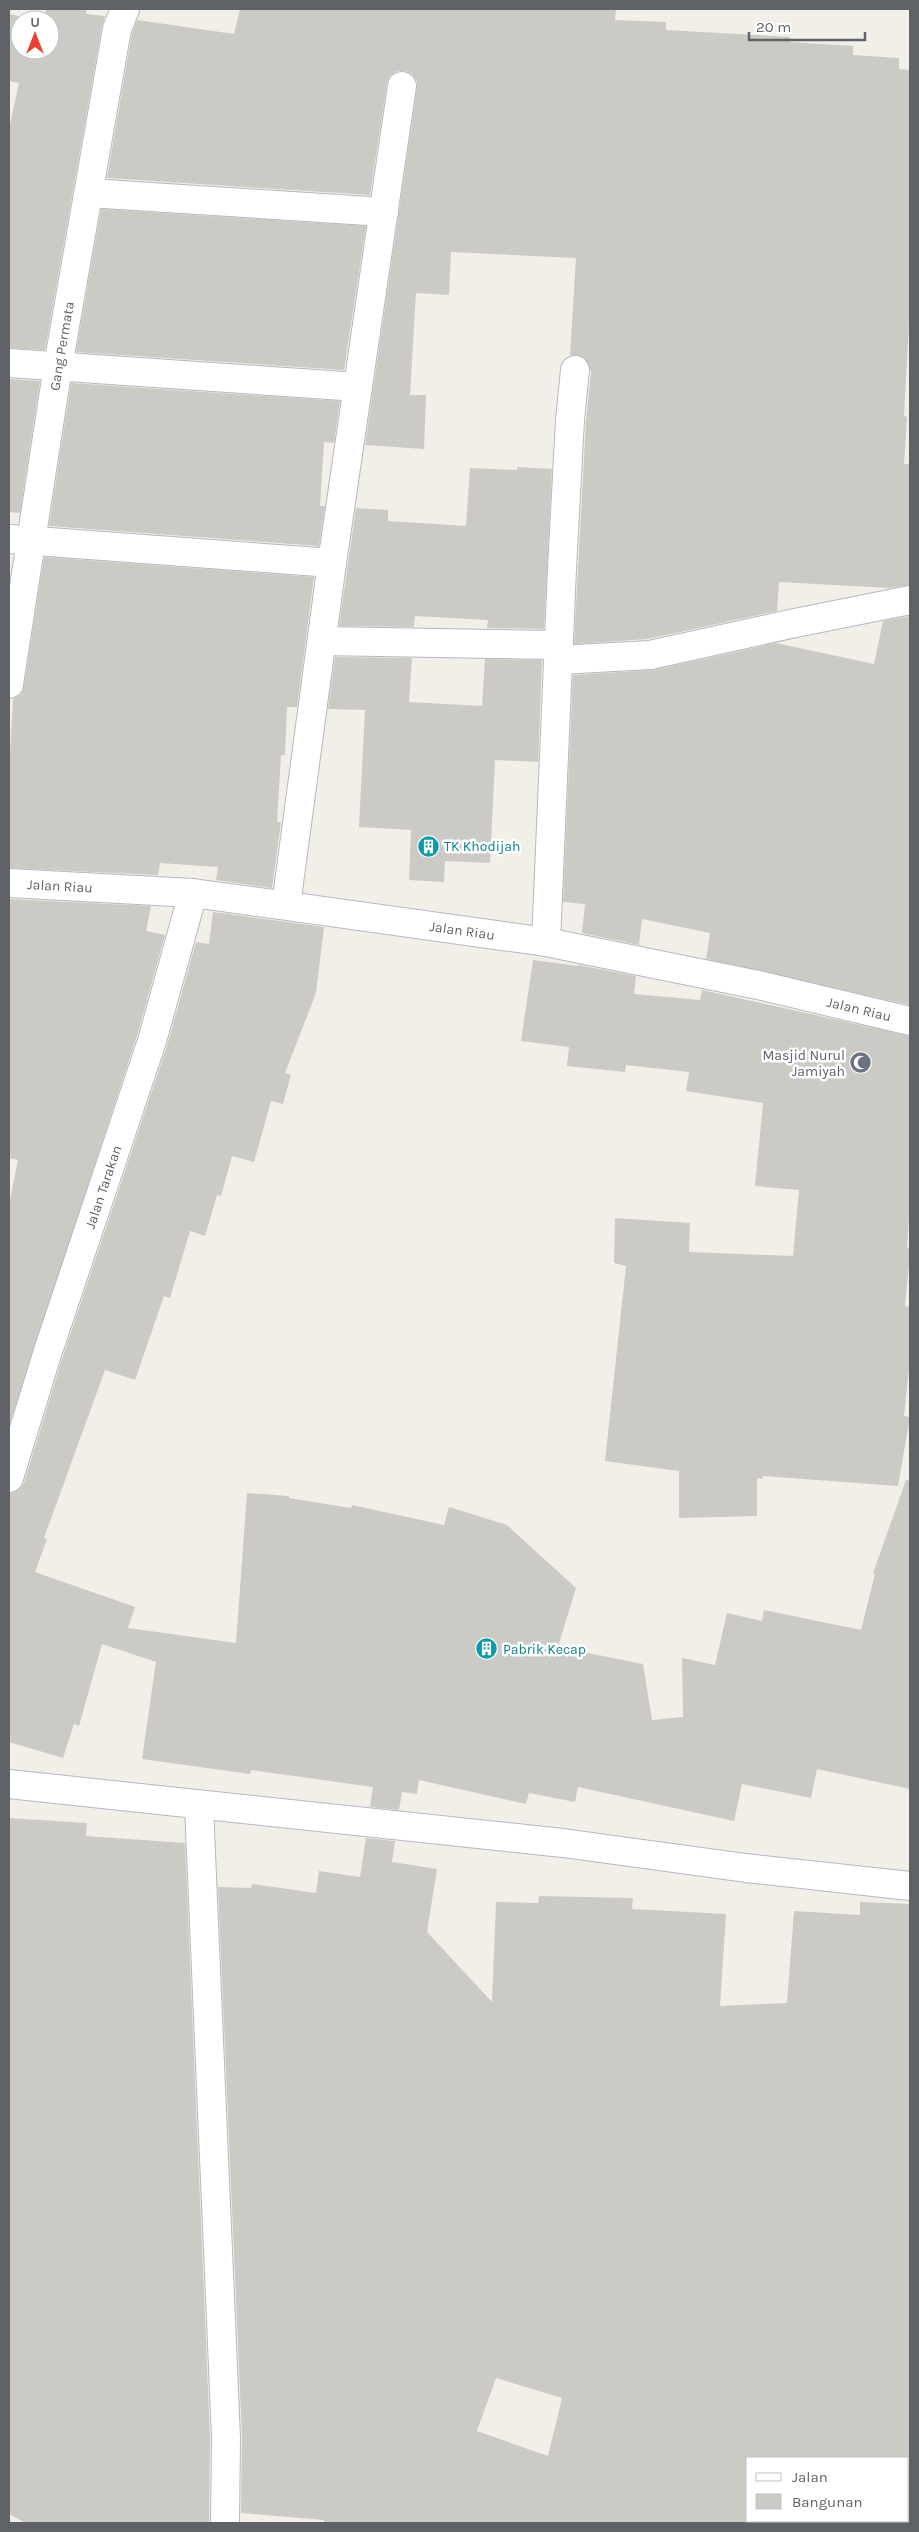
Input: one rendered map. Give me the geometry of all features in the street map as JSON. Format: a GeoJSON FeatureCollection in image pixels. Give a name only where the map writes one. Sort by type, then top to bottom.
{"type":"FeatureCollection","features":[{"type":"Feature","properties":{"kind":"street","name":"Gang Permata"},"geometry":{"type":"LineString","coordinates":[[9,684],[20,540],[58,366],[117,29],[124,9]]}},
{"type":"Feature","properties":{"kind":"street"},"geometry":{"type":"LineString","coordinates":[[286,905],[332,563],[402,86]]}},
{"type":"Feature","properties":{"kind":"street"},"geometry":{"type":"LineString","coordinates":[[89,193],[384,212]]}},
{"type":"Feature","properties":{"kind":"street"},"geometry":{"type":"LineString","coordinates":[[9,363],[358,387]]}},
{"type":"Feature","properties":{"kind":"street"},"geometry":{"type":"LineString","coordinates":[[546,942],[570,420],[575,370]]}},
{"type":"Feature","properties":{"kind":"street"},"geometry":{"type":"LineString","coordinates":[[20,540],[332,563]]}},
{"type":"Feature","properties":{"kind":"street"},"geometry":{"type":"LineString","coordinates":[[322,640],[559,653],[650,655],[910,600]]}},
{"type":"Feature","properties":{"kind":"street","name":"Jalan Riau"},"geometry":{"type":"LineString","coordinates":[[9,883],[193,893],[546,942],[758,985],[910,1021]]}},
{"type":"Feature","properties":{"kind":"street","name":"Jalan Tarakan"},"geometry":{"type":"LineString","coordinates":[[9,1478],[48,1351],[152,1041],[193,893]]}},
{"type":"Feature","properties":{"kind":"street"},"geometry":{"type":"LineString","coordinates":[[9,1784],[200,1806],[563,1843],[746,1868],[910,1886]]}},
{"type":"Feature","properties":{"kind":"street"},"geometry":{"type":"LineString","coordinates":[[200,1806],[226,2438],[225,2523]]}},
{"type":"Feature","properties":{"kind":"building"},"geometry":{"type":"Polygon","coordinates":[[[87,9],[86,14],[105,16],[45,350],[9,348],[9,129],[19,83],[9,81],[9,14],[10,60],[60,60],[60,10],[46,10],[87,9]]]}},
{"type":"Feature","properties":{"kind":"building"},"geometry":{"type":"Polygon","coordinates":[[[240,9],[616,9],[615,20],[666,22],[666,30],[790,37],[790,42],[853,46],[853,55],[899,58],[899,69],[910,70],[910,306],[904,416],[907,417],[904,464],[910,464],[910,585],[890,588],[779,582],[777,611],[648,639],[574,644],[586,421],[591,372],[589,364],[584,358],[570,355],[576,258],[451,252],[449,295],[416,293],[410,395],[426,395],[424,449],[365,445],[417,88],[417,81],[412,74],[405,71],[397,71],[390,76],[387,83],[370,195],[107,178],[132,33],[137,20],[234,34],[240,9]]]}},
{"type":"Feature","properties":{"kind":"building"},"geometry":{"type":"Polygon","coordinates":[[[101,209],[366,226],[344,370],[76,352],[101,209]]]}},
{"type":"Feature","properties":{"kind":"building"},"geometry":{"type":"Polygon","coordinates":[[[9,379],[40,381],[20,513],[9,512],[9,379]]]}},
{"type":"Feature","properties":{"kind":"building"},"geometry":{"type":"Polygon","coordinates":[[[71,383],[340,401],[334,443],[324,442],[320,506],[325,506],[319,546],[49,526],[71,383]]]}},
{"type":"Feature","properties":{"kind":"building"},"geometry":{"type":"Polygon","coordinates":[[[517,467],[552,469],[544,629],[487,628],[488,620],[415,616],[414,627],[339,626],[356,508],[388,510],[388,521],[466,526],[470,468],[517,470],[517,467]]]}},
{"type":"Feature","properties":{"kind":"building"},"geometry":{"type":"Polygon","coordinates":[[[44,557],[314,577],[297,707],[287,707],[285,755],[281,755],[277,822],[281,822],[272,888],[216,880],[218,867],[160,863],[158,875],[9,868],[9,772],[13,699],[21,694],[24,686],[44,557]]]}},
{"type":"Feature","properties":{"kind":"building"},"geometry":{"type":"Polygon","coordinates":[[[910,616],[910,1005],[706,959],[710,933],[642,919],[639,945],[582,933],[585,904],[563,902],[573,675],[653,670],[776,643],[874,664],[883,621],[910,616]]]}},
{"type":"Feature","properties":{"kind":"building"},"geometry":{"type":"Polygon","coordinates":[[[335,657],[412,658],[409,702],[482,706],[485,659],[542,660],[538,762],[495,760],[490,863],[445,861],[444,882],[409,880],[411,830],[359,827],[365,710],[328,709],[335,657]]]}},
{"type":"Feature","properties":{"kind":"building"},"geometry":{"type":"Polygon","coordinates":[[[9,899],[151,906],[146,931],[165,935],[137,1036],[9,1426],[9,1205],[18,1160],[9,1158],[9,899]]]}},
{"type":"Feature","properties":{"kind":"building"},"geometry":{"type":"Polygon","coordinates":[[[213,912],[324,927],[316,993],[285,1073],[291,1075],[283,1104],[271,1101],[254,1162],[232,1156],[221,1196],[217,1195],[205,1236],[190,1231],[170,1298],[164,1296],[135,1380],[105,1370],[44,1538],[47,1539],[35,1572],[135,1607],[128,1628],[236,1643],[247,1493],[289,1496],[289,1498],[351,1508],[352,1505],[444,1525],[449,1507],[507,1525],[576,1588],[558,1647],[643,1664],[652,1720],[683,1717],[682,1658],[715,1665],[727,1613],[762,1621],[764,1610],[861,1630],[875,1574],[873,1573],[906,1480],[910,1481],[910,1789],[817,1769],[811,1798],[742,1784],[734,1821],[578,1787],[575,1802],[529,1793],[526,1804],[419,1780],[417,1794],[402,1792],[399,1810],[370,1807],[373,1787],[251,1770],[250,1774],[142,1759],[156,1662],[102,1644],[79,1726],[74,1724],[63,1758],[9,1742],[9,1493],[19,1490],[24,1483],[63,1356],[167,1046],[196,942],[209,944],[213,912]]]}},
{"type":"Feature","properties":{"kind":"building"},"geometry":{"type":"Polygon","coordinates":[[[533,960],[578,965],[636,976],[634,994],[700,1000],[702,990],[910,1036],[910,1203],[907,1248],[910,1248],[910,1254],[905,1306],[910,1307],[910,1359],[904,1416],[910,1417],[898,1486],[763,1476],[762,1479],[757,1478],[757,1516],[679,1518],[679,1471],[605,1461],[626,1266],[614,1263],[615,1218],[690,1223],[689,1252],[793,1256],[799,1190],[755,1186],[763,1103],[686,1091],[689,1072],[626,1065],[625,1072],[567,1066],[569,1047],[521,1041],[533,960]]]}},
{"type":"Feature","properties":{"kind":"building"},"geometry":{"type":"Polygon","coordinates":[[[9,1818],[87,1823],[86,1836],[185,1843],[210,2438],[209,2523],[26,2523],[9,2514],[9,1818]]]}},
{"type":"Feature","properties":{"kind":"building"},"geometry":{"type":"Polygon","coordinates":[[[366,1838],[395,1841],[392,1862],[437,1869],[427,1932],[492,2002],[496,1902],[538,1903],[539,1896],[633,1898],[632,1909],[726,1914],[720,2006],[787,2003],[794,1911],[860,1915],[860,1902],[910,1904],[910,2458],[746,2457],[746,2522],[748,2523],[323,2523],[324,2520],[241,2513],[242,2437],[218,1887],[251,1888],[252,1884],[316,1893],[319,1871],[360,1877],[366,1838]],[[496,2378],[477,2431],[548,2456],[562,2398],[496,2378]]]}},
{"type":"Feature","properties":{"kind":"place","name":"TK Khodijah"},"geometry":{"type":"Point","coordinates":[428,846]}},
{"type":"Feature","properties":{"kind":"place","name":"Masjid Nurul Jamiyah"},"geometry":{"type":"Point","coordinates":[861,1063]}},
{"type":"Feature","properties":{"kind":"place","name":"Pabrik Kecap"},"geometry":{"type":"Point","coordinates":[487,1649]}}]}
